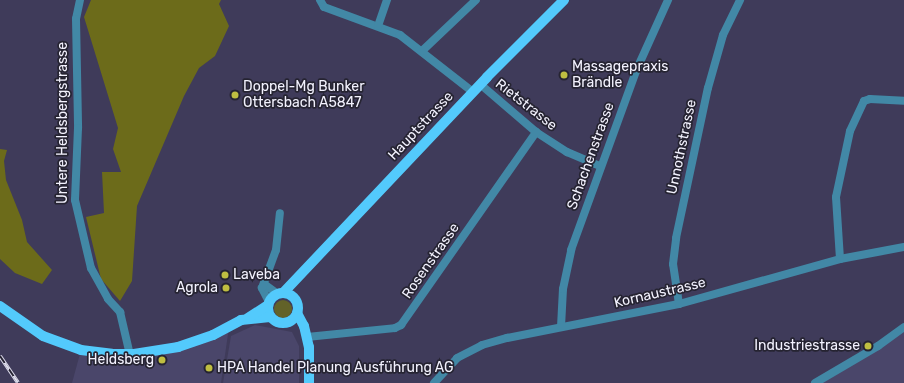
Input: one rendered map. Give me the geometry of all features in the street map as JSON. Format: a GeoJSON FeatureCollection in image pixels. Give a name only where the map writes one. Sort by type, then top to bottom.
{"type":"FeatureCollection","features":[{"type":"Feature","properties":{"kind":"main road","name":"Hauptstrasse"},"geometry":{"type":"LineString","coordinates":[[281,294],[476,88],[564,0]]}},
{"type":"Feature","properties":{"kind":"main road","name":"Hauptstrasse"},"geometry":{"type":"LineString","coordinates":[[294,298],[301,274]]}},
{"type":"Feature","properties":{"kind":"main road"},"geometry":{"type":"LineString","coordinates":[[0,306],[29,328],[60,343],[81,350],[130,354],[178,347],[248,318],[281,294],[294,298],[298,305],[297,313],[306,335],[310,355],[309,383]]}},
{"type":"Feature","properties":{"kind":"main road"},"geometry":{"type":"LineString","coordinates":[[268,303],[270,317]]}},
{"type":"Feature","properties":{"kind":"main road"},"geometry":{"type":"LineString","coordinates":[[288,323],[297,313]]}},
{"type":"Feature","properties":{"kind":"main road"},"geometry":{"type":"LineString","coordinates":[[248,318],[270,317],[280,324],[288,323],[306,335]]}},
{"type":"Feature","properties":{"kind":"street","name":"Untere Heldsbergstrasse"},"geometry":{"type":"LineString","coordinates":[[80,0],[76,19],[78,128],[75,200],[91,268],[108,299],[120,312],[130,354]]}},
{"type":"Feature","properties":{"kind":"street","name":"Rietstrasse"},"geometry":{"type":"LineString","coordinates":[[320,0],[324,7],[400,34],[536,132],[567,152],[600,166]]}},
{"type":"Feature","properties":{"kind":"street"},"geometry":{"type":"LineString","coordinates":[[378,26],[387,0]]}},
{"type":"Feature","properties":{"kind":"street"},"geometry":{"type":"LineString","coordinates":[[422,51],[476,0]]}},
{"type":"Feature","properties":{"kind":"street","name":"Schachenstrasse"},"geometry":{"type":"LineString","coordinates":[[561,326],[563,289],[572,250],[600,166],[636,71],[668,0]]}},
{"type":"Feature","properties":{"kind":"street","name":"Unnothstrasse"},"geometry":{"type":"LineString","coordinates":[[679,304],[674,264],[676,238],[708,88],[723,35],[740,0]]}},
{"type":"Feature","properties":{"kind":"street"},"geometry":{"type":"LineString","coordinates":[[840,259],[836,197],[850,131],[864,101],[870,99],[904,101]]}},
{"type":"Feature","properties":{"kind":"street","name":"Rosenstrasse"},"geometry":{"type":"LineString","coordinates":[[306,335],[394,328],[401,325],[536,132]]}},
{"type":"Feature","properties":{"kind":"street"},"geometry":{"type":"LineString","coordinates":[[268,303],[262,288],[276,250],[280,213]]}},
{"type":"Feature","properties":{"kind":"street","name":"Kornaustrasse"},"geometry":{"type":"LineString","coordinates":[[434,383],[457,358],[482,345],[561,326],[679,304],[840,259],[904,247]]}},
{"type":"Feature","properties":{"kind":"street"},"geometry":{"type":"LineString","coordinates":[[264,284],[281,294]]}},
{"type":"Feature","properties":{"kind":"street"},"geometry":{"type":"LineString","coordinates":[[815,383],[878,346],[904,327]]}},
{"type":"Feature","properties":{"kind":"shaded area"},"geometry":{"type":"Polygon","coordinates":[[[91,0],[221,0],[219,4],[229,26],[215,56],[199,68],[184,96],[137,206],[132,281],[120,301],[101,279],[86,217],[104,213],[102,172],[121,172],[113,149],[118,128],[84,17],[91,0]]]}},
{"type":"Feature","properties":{"kind":"shaded area"},"geometry":{"type":"Polygon","coordinates":[[[0,149],[7,150],[4,161],[6,180],[22,220],[27,242],[52,270],[42,284],[15,273],[0,259],[0,149]]]}},
{"type":"Feature","properties":{"kind":"shaded area"},"geometry":{"type":"Polygon","coordinates":[[[283,300],[289,303],[292,309],[289,315],[283,318],[277,315],[274,309],[277,303],[283,300]]]}},
{"type":"Feature","properties":{"kind":"shaded area"},"geometry":{"type":"Polygon","coordinates":[[[255,325],[292,332],[299,346],[299,383],[223,383],[231,336],[255,325]]]}},
{"type":"Feature","properties":{"kind":"shaded area"},"geometry":{"type":"Polygon","coordinates":[[[904,326],[904,383],[814,383],[904,326]]]}},
{"type":"Feature","properties":{"kind":"shaded area"},"geometry":{"type":"Polygon","coordinates":[[[229,327],[221,383],[72,383],[81,350],[134,354],[229,327]]]}},
{"type":"Feature","properties":{"kind":"railway"},"geometry":{"type":"LineString","coordinates":[[0,356],[18,383]]}},
{"type":"Feature","properties":{"kind":"place","name":"Massagepraxis Brändle"},"geometry":{"type":"Point","coordinates":[564,75]}},
{"type":"Feature","properties":{"kind":"place","name":"Doppel-Mg Bunker Ottersbach A5847"},"geometry":{"type":"Point","coordinates":[235,95]}},
{"type":"Feature","properties":{"kind":"place","name":"Laveba"},"geometry":{"type":"Point","coordinates":[225,275]}},
{"type":"Feature","properties":{"kind":"place","name":"Agrola"},"geometry":{"type":"Point","coordinates":[226,288]}},
{"type":"Feature","properties":{"kind":"place","name":"Industriestrasse"},"geometry":{"type":"Point","coordinates":[868,346]}},
{"type":"Feature","properties":{"kind":"place","name":"Heldsberg"},"geometry":{"type":"Point","coordinates":[162,360]}},
{"type":"Feature","properties":{"kind":"place","name":"HPA Handel Planung Ausführung AG"},"geometry":{"type":"Point","coordinates":[209,368]}}]}
